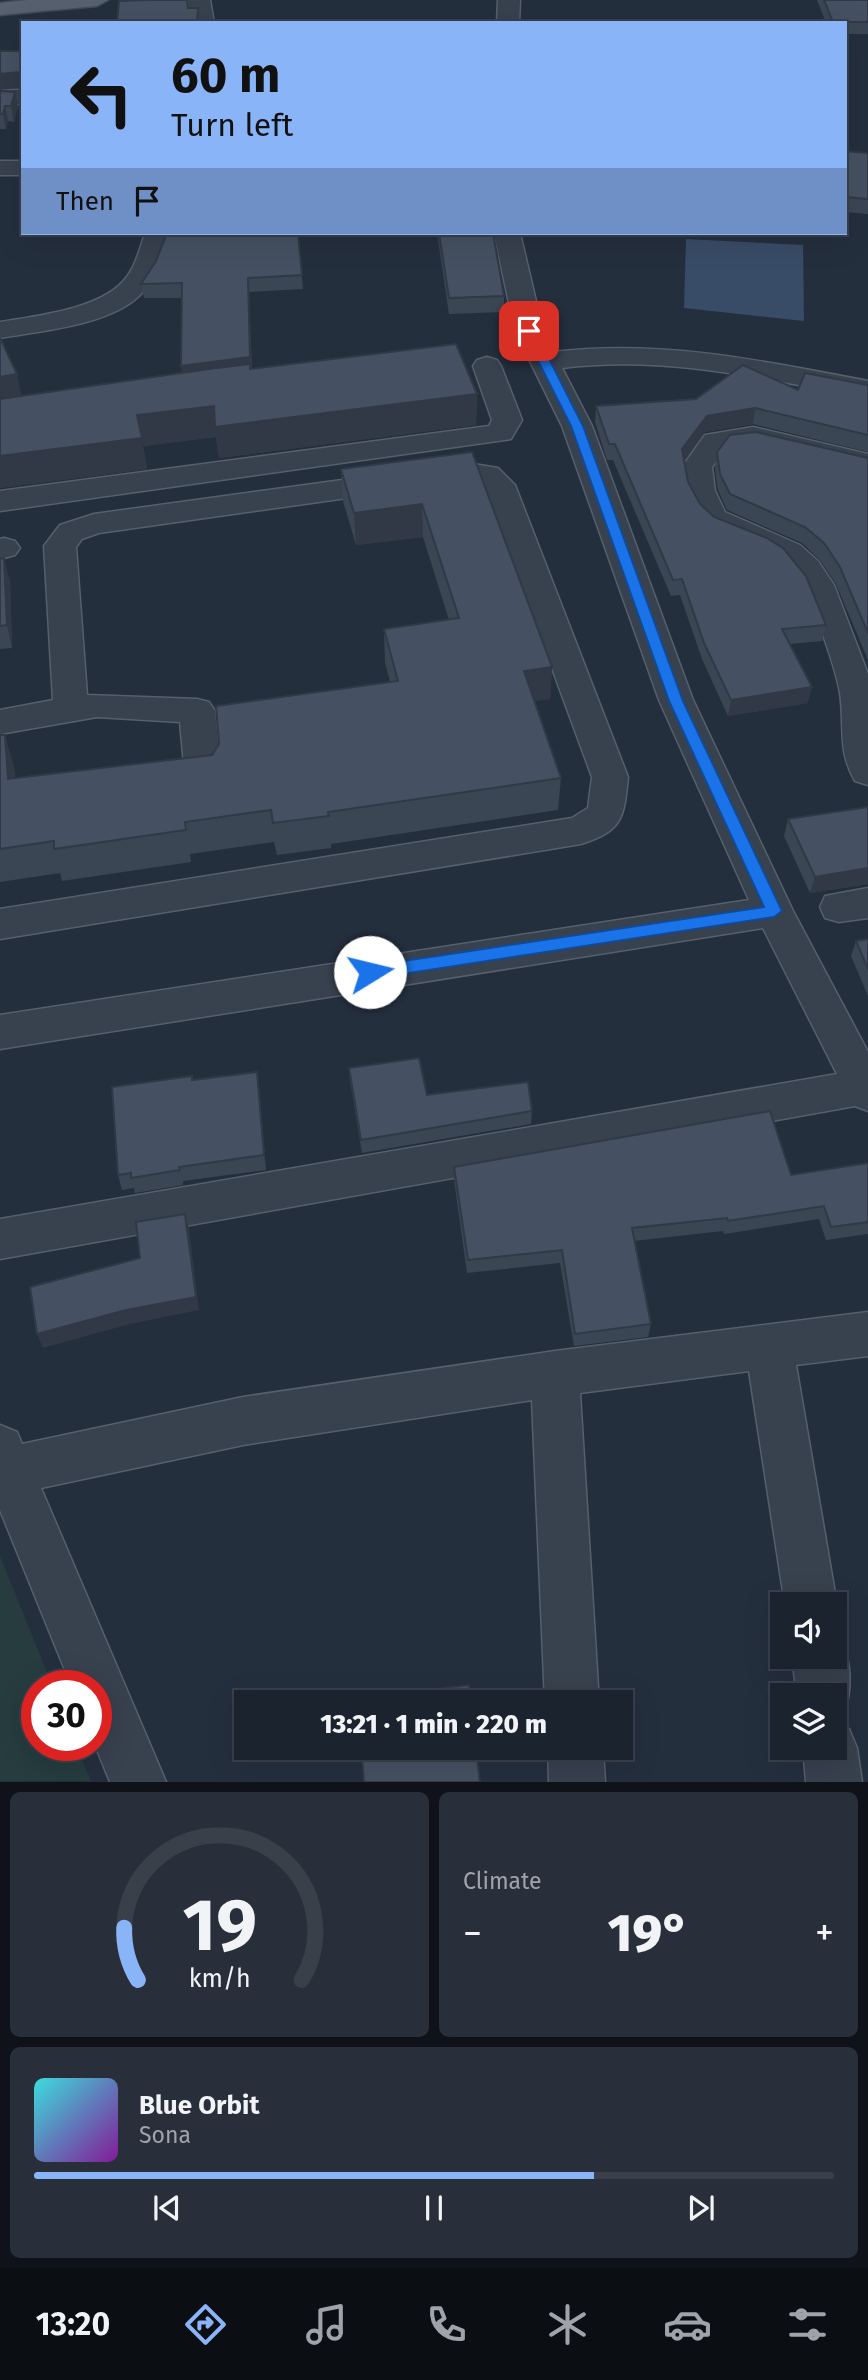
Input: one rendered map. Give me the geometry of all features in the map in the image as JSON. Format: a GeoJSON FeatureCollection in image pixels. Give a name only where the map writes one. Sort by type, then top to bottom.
{"type":"FeatureCollection","features":[{"type":"Feature","properties":{"kind":"main road"},"geometry":{"type":"LineString","coordinates":[[0,9],[97,0]]}},
{"type":"Feature","properties":{"kind":"street"},"geometry":{"type":"LineString","coordinates":[[199,0],[203,21]]}},
{"type":"Feature","properties":{"kind":"street"},"geometry":{"type":"LineString","coordinates":[[508,21],[509,0]]}},
{"type":"Feature","properties":{"kind":"street"},"geometry":{"type":"LineString","coordinates":[[0,97],[21,97]]}},
{"type":"Feature","properties":{"kind":"street"},"geometry":{"type":"LineString","coordinates":[[0,168],[21,168]]}},
{"type":"Feature","properties":{"kind":"street"},"geometry":{"type":"LineString","coordinates":[[0,330],[95,309],[127,293],[145,268],[157,235]]}},
{"type":"Feature","properties":{"kind":"street"},"geometry":{"type":"LineString","coordinates":[[0,1239],[867,1090],[774,911],[676,701],[577,426],[529,331],[507,235]]}},
{"type":"Feature","properties":{"kind":"street"},"geometry":{"type":"LineString","coordinates":[[0,501],[500,433],[507,420],[472,365],[528,372],[584,354],[636,353],[741,366],[868,390]]}},
{"type":"Feature","properties":{"kind":"street"},"geometry":{"type":"LineString","coordinates":[[868,463],[753,436],[716,441],[697,467],[703,501],[714,519],[728,531],[767,541],[788,551],[815,579],[862,690],[862,762],[868,772]]}},
{"type":"Feature","properties":{"kind":"street"},"geometry":{"type":"LineString","coordinates":[[0,924],[581,830],[606,816],[610,777],[500,485],[487,475],[467,472],[94,524],[71,532],[60,546],[71,709]]}},
{"type":"Feature","properties":{"kind":"street"},"geometry":{"type":"LineString","coordinates":[[0,722],[97,705],[197,711],[203,776],[140,784]]}},
{"type":"Feature","properties":{"kind":"street"},"geometry":{"type":"LineString","coordinates":[[0,1032],[774,911]]}},
{"type":"Feature","properties":{"kind":"street"},"geometry":{"type":"LineString","coordinates":[[138,1782],[5,1460],[555,1374],[868,1334]]}},
{"type":"Feature","properties":{"kind":"street"},"geometry":{"type":"LineString","coordinates":[[769,1346],[809,1592]]}},
{"type":"Feature","properties":{"kind":"street"},"geometry":{"type":"LineString","coordinates":[[555,1374],[571,1690]]}},
{"type":"Feature","properties":{"kind":"street"},"geometry":{"type":"LineString","coordinates":[[576,1760],[577,1782]]}},
{"type":"Feature","properties":{"kind":"street"},"geometry":{"type":"LineString","coordinates":[[831,1760],[834,1782]]}},
{"type":"Feature","properties":{"kind":"green space"},"geometry":{"type":"Polygon","coordinates":[[[0,1556],[46,1670],[21,1670],[21,1761],[83,1761],[91,1781],[0,1781],[0,1556]]]}},
{"type":"Feature","properties":{"kind":"water"},"geometry":{"type":"Polygon","coordinates":[[[686,239],[803,245],[804,321],[684,308],[686,239]]]}},
{"type":"Feature","properties":{"kind":"building"},"geometry":{"type":"Polygon","coordinates":[[[187,0],[188,8],[198,8],[197,21],[117,21],[119,1],[187,0]]]}},
{"type":"Feature","properties":{"kind":"building"},"geometry":{"type":"Polygon","coordinates":[[[824,0],[868,0],[868,22],[833,21],[824,0]]]}},
{"type":"Feature","properties":{"kind":"building"},"geometry":{"type":"Polygon","coordinates":[[[0,51],[21,51],[20,72],[0,74],[0,51]]]}},
{"type":"Feature","properties":{"kind":"building"},"geometry":{"type":"Polygon","coordinates":[[[0,91],[15,92],[11,106],[5,106],[3,114],[0,114],[0,91]]]}},
{"type":"Feature","properties":{"kind":"building"},"geometry":{"type":"Polygon","coordinates":[[[847,151],[868,153],[868,199],[847,197],[847,151]]]}},
{"type":"Feature","properties":{"kind":"building"},"geometry":{"type":"Polygon","coordinates":[[[166,235],[298,235],[302,275],[248,278],[250,357],[181,366],[182,283],[141,284],[156,261],[166,235]]]}},
{"type":"Feature","properties":{"kind":"building"},"geometry":{"type":"Polygon","coordinates":[[[439,235],[493,235],[504,296],[449,298],[439,235]]]}},
{"type":"Feature","properties":{"kind":"building"},"geometry":{"type":"Polygon","coordinates":[[[0,338],[17,374],[0,377],[0,338]]]}},
{"type":"Feature","properties":{"kind":"building"},"geometry":{"type":"Polygon","coordinates":[[[456,344],[477,394],[215,427],[214,406],[137,415],[142,438],[0,456],[0,399],[216,368],[250,364],[250,369],[456,344]]]}},
{"type":"Feature","properties":{"kind":"building"},"geometry":{"type":"Polygon","coordinates":[[[743,365],[798,390],[805,373],[868,385],[868,435],[755,408],[707,416],[682,449],[688,482],[700,504],[714,517],[767,538],[784,549],[806,576],[826,625],[782,629],[812,687],[731,700],[704,643],[682,579],[673,580],[615,444],[609,444],[596,406],[696,399],[743,365]]]}},
{"type":"Feature","properties":{"kind":"building"},"geometry":{"type":"Polygon","coordinates":[[[756,432],[868,458],[868,633],[840,567],[824,543],[805,527],[730,494],[720,474],[717,452],[730,435],[756,432]]]}},
{"type":"Feature","properties":{"kind":"building"},"geometry":{"type":"Polygon","coordinates":[[[472,452],[552,667],[524,671],[561,778],[328,812],[329,816],[273,823],[271,810],[185,822],[186,830],[54,849],[54,841],[0,849],[0,735],[5,735],[8,779],[212,755],[219,744],[216,706],[398,681],[384,629],[459,618],[422,504],[354,513],[341,469],[472,452]]]}},
{"type":"Feature","properties":{"kind":"building"},"geometry":{"type":"Polygon","coordinates":[[[4,558],[7,625],[0,626],[0,559],[4,558]]]}},
{"type":"Feature","properties":{"kind":"building"},"geometry":{"type":"Polygon","coordinates":[[[868,807],[868,868],[815,877],[788,819],[868,807]]]}},
{"type":"Feature","properties":{"kind":"building"},"geometry":{"type":"Polygon","coordinates":[[[868,939],[868,969],[856,941],[868,939]]]}},
{"type":"Feature","properties":{"kind":"building"},"geometry":{"type":"Polygon","coordinates":[[[419,1058],[427,1095],[528,1082],[532,1111],[361,1140],[349,1068],[419,1058]]]}},
{"type":"Feature","properties":{"kind":"building"},"geometry":{"type":"Polygon","coordinates":[[[257,1072],[264,1155],[179,1167],[180,1170],[131,1178],[131,1173],[118,1175],[112,1087],[192,1076],[192,1080],[257,1072]]]}},
{"type":"Feature","properties":{"kind":"building"},"geometry":{"type":"Polygon","coordinates":[[[770,1111],[791,1175],[868,1163],[868,1222],[831,1227],[824,1206],[728,1221],[727,1218],[632,1228],[651,1324],[575,1334],[562,1250],[468,1260],[454,1167],[770,1111]]]}},
{"type":"Feature","properties":{"kind":"building"},"geometry":{"type":"Polygon","coordinates":[[[185,1214],[196,1297],[126,1310],[37,1334],[30,1287],[140,1258],[136,1222],[185,1214]]]}},
{"type":"Feature","properties":{"kind":"building"},"geometry":{"type":"Polygon","coordinates":[[[469,1685],[470,1690],[429,1690],[469,1685]]]}},
{"type":"Feature","properties":{"kind":"building"},"geometry":{"type":"Polygon","coordinates":[[[362,1760],[477,1760],[480,1782],[364,1782],[362,1760]]]}},
{"type":"Feature","properties":{"kind":"route"},"geometry":{"type":"LineString","coordinates":[[370,972],[774,911],[676,701],[577,426],[529,331]]}}]}
